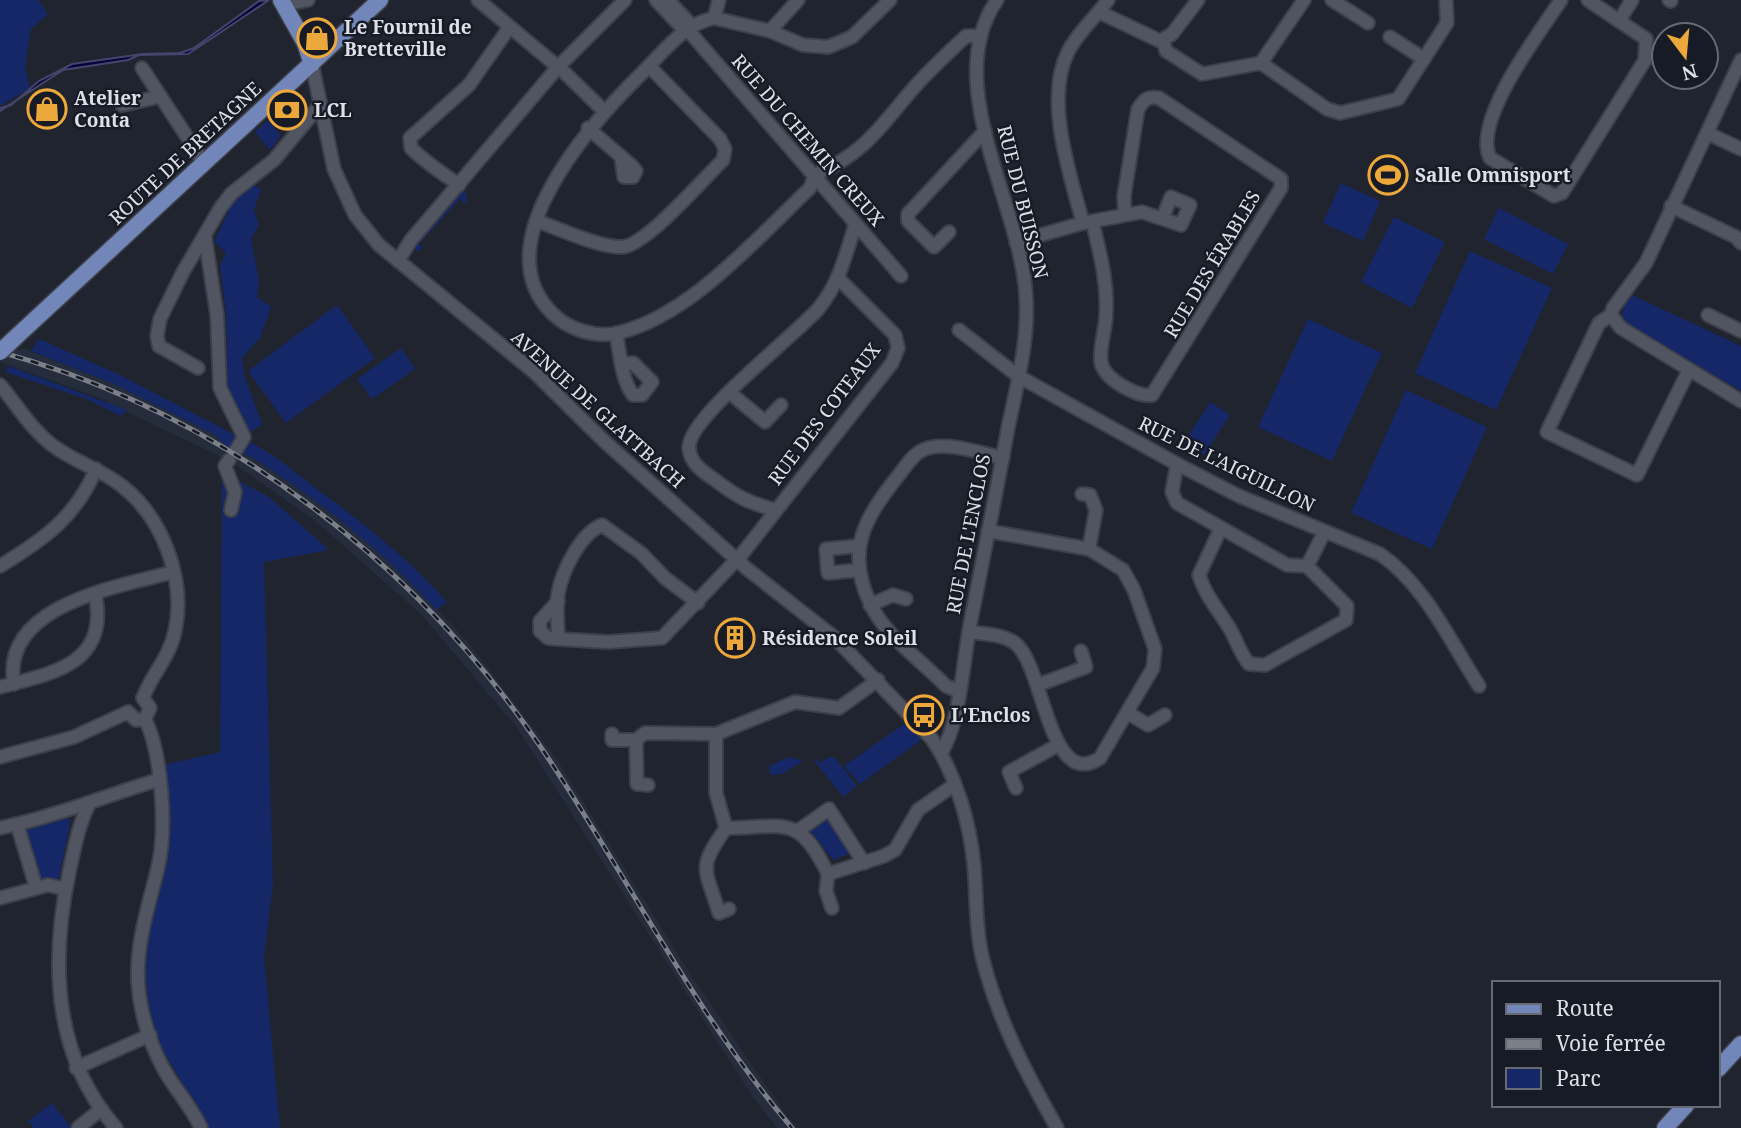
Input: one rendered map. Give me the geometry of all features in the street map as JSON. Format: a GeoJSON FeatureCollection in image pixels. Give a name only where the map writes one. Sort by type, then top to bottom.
{"type":"FeatureCollection","features":[{"type":"Feature","properties":{"kind":"main road","name":"ROUTE DE BRETAGNE"},"geometry":{"type":"LineString","coordinates":[[0,352],[380,0]]}},
{"type":"Feature","properties":{"kind":"main road"},"geometry":{"type":"LineString","coordinates":[[287,1],[312,64]]}},
{"type":"Feature","properties":{"kind":"main road"},"geometry":{"type":"LineString","coordinates":[[1720,1067],[1741,1044]]}},
{"type":"Feature","properties":{"kind":"main road"},"geometry":{"type":"LineString","coordinates":[[1665,1128],[1683,1107]]}},
{"type":"Feature","properties":{"kind":"street"},"geometry":{"type":"LineString","coordinates":[[287,1],[308,0]]}},
{"type":"Feature","properties":{"kind":"street"},"geometry":{"type":"LineString","coordinates":[[398,261],[411,240],[558,67],[625,0]]}},
{"type":"Feature","properties":{"kind":"street","name":"RUE DU CHEMIN CREUX"},"geometry":{"type":"LineString","coordinates":[[656,0],[815,175],[901,276]]}},
{"type":"Feature","properties":{"kind":"street","name":"RUE DU CHEMIN CREUX"},"geometry":{"type":"LineString","coordinates":[[668,0],[686,30]]}},
{"type":"Feature","properties":{"kind":"street"},"geometry":{"type":"LineString","coordinates":[[714,18],[719,0]]}},
{"type":"Feature","properties":{"kind":"street"},"geometry":{"type":"LineString","coordinates":[[770,31],[798,0]]}},
{"type":"Feature","properties":{"kind":"street"},"geometry":{"type":"LineString","coordinates":[[890,0],[852,37],[828,47],[803,45],[770,31],[714,18],[686,30],[603,110],[562,165],[537,222],[529,257],[533,286],[540,300],[570,326],[592,333],[616,333],[660,315],[700,289],[810,188],[815,175],[859,151],[919,83],[966,36],[979,36],[1006,0]]}},
{"type":"Feature","properties":{"kind":"street","name":"RUE DU BUISSON"},"geometry":{"type":"LineString","coordinates":[[997,0],[986,15],[979,36],[976,64],[985,131],[1016,242],[1027,299],[1018,376]]}},
{"type":"Feature","properties":{"kind":"street"},"geometry":{"type":"LineString","coordinates":[[1088,223],[1064,154],[1058,92],[1061,68],[1069,49],[1108,0]]}},
{"type":"Feature","properties":{"kind":"street"},"geometry":{"type":"LineString","coordinates":[[1100,12],[1156,40],[1163,40],[1198,0]]}},
{"type":"Feature","properties":{"kind":"street"},"geometry":{"type":"LineString","coordinates":[[1163,40],[1166,51],[1202,74],[1261,63],[1304,0]]}},
{"type":"Feature","properties":{"kind":"street"},"geometry":{"type":"LineString","coordinates":[[1332,0],[1368,23]]}},
{"type":"Feature","properties":{"kind":"street"},"geometry":{"type":"LineString","coordinates":[[1261,63],[1327,109],[1340,113],[1398,99],[1447,23],[1446,0]]}},
{"type":"Feature","properties":{"kind":"street"},"geometry":{"type":"LineString","coordinates":[[1561,0],[1500,92],[1487,145],[1490,158],[1550,195],[1562,192],[1645,60],[1646,39],[1588,0]]}},
{"type":"Feature","properties":{"kind":"street"},"geometry":{"type":"LineString","coordinates":[[1619,20],[1632,0]]}},
{"type":"Feature","properties":{"kind":"street"},"geometry":{"type":"LineString","coordinates":[[484,2],[509,28],[558,67],[603,110]]}},
{"type":"Feature","properties":{"kind":"street"},"geometry":{"type":"LineString","coordinates":[[459,185],[433,169],[420,157],[411,148],[410,138],[469,85],[509,28]]}},
{"type":"Feature","properties":{"kind":"street"},"geometry":{"type":"LineString","coordinates":[[1390,37],[1424,60]]}},
{"type":"Feature","properties":{"kind":"street"},"geometry":{"type":"LineString","coordinates":[[1741,60],[1646,263],[1612,308],[1611,315],[1621,328],[1741,401]]}},
{"type":"Feature","properties":{"kind":"street","name":"AVENUE DE GLATTBACH"},"geometry":{"type":"LineString","coordinates":[[312,64],[329,152],[345,197],[357,218],[379,245],[534,372],[603,440],[737,560],[834,637],[878,680],[935,745]]}},
{"type":"Feature","properties":{"kind":"street"},"geometry":{"type":"LineString","coordinates":[[537,222],[612,246],[630,246],[723,160],[725,149],[720,139],[649,66]]}},
{"type":"Feature","properties":{"kind":"street"},"geometry":{"type":"LineString","coordinates":[[142,68],[158,97],[204,163]]}},
{"type":"Feature","properties":{"kind":"street"},"geometry":{"type":"LineString","coordinates":[[122,104],[158,97]]}},
{"type":"Feature","properties":{"kind":"street","name":"RUE DES ÉRABLES"},"geometry":{"type":"LineString","coordinates":[[1088,223],[1105,278],[1106,314],[1101,362],[1107,376],[1144,396],[1152,396],[1281,188],[1281,179],[1159,98],[1145,98],[1138,109],[1124,196],[1125,214]]}},
{"type":"Feature","properties":{"kind":"street"},"geometry":{"type":"LineString","coordinates":[[198,368],[159,346],[157,336],[160,319],[174,289],[232,192],[274,160],[320,105]]}},
{"type":"Feature","properties":{"kind":"street"},"geometry":{"type":"LineString","coordinates":[[588,128],[621,156]]}},
{"type":"Feature","properties":{"kind":"street"},"geometry":{"type":"LineString","coordinates":[[949,232],[934,247],[908,221],[909,210],[985,131]]}},
{"type":"Feature","properties":{"kind":"street"},"geometry":{"type":"LineString","coordinates":[[1707,133],[1741,149]]}},
{"type":"Feature","properties":{"kind":"street"},"geometry":{"type":"LineString","coordinates":[[1671,206],[1736,237],[1741,243]]}},
{"type":"Feature","properties":{"kind":"street"},"geometry":{"type":"LineString","coordinates":[[1016,242],[1125,214],[1142,212],[1163,217]]}},
{"type":"Feature","properties":{"kind":"street","name":"RUE DES COTEAUX"},"geometry":{"type":"LineString","coordinates":[[776,510],[744,502],[696,466],[689,447],[693,433],[729,391],[818,309],[839,279],[855,225]]}},
{"type":"Feature","properties":{"kind":"street"},"geometry":{"type":"LineString","coordinates":[[205,237],[218,325],[220,388],[244,437],[225,466],[234,492],[232,510]]}},
{"type":"Feature","properties":{"kind":"street","name":"RUE DES COTEAUX"},"geometry":{"type":"LineString","coordinates":[[558,639],[608,642],[662,638],[737,560],[892,363],[898,348],[895,335],[839,279]]}},
{"type":"Feature","properties":{"kind":"street"},"geometry":{"type":"LineString","coordinates":[[1611,315],[1600,323],[1547,432],[1637,475],[1689,370]]}},
{"type":"Feature","properties":{"kind":"street"},"geometry":{"type":"LineString","coordinates":[[1708,315],[1741,331]]}},
{"type":"Feature","properties":{"kind":"street","name":"RUE DE L'AIGUILLON"},"geometry":{"type":"LineString","coordinates":[[959,330],[1018,376],[1177,464],[1239,496],[1380,554],[1399,567],[1420,592],[1479,686]]}},
{"type":"Feature","properties":{"kind":"street"},"geometry":{"type":"LineString","coordinates":[[616,333],[623,364]]}},
{"type":"Feature","properties":{"kind":"street","name":"RUE DE L'ENCLOS"},"geometry":{"type":"LineString","coordinates":[[935,745],[951,735],[1018,376]]}},
{"type":"Feature","properties":{"kind":"street"},"geometry":{"type":"LineString","coordinates":[[0,384],[40,435],[63,452],[122,485],[143,507],[165,542],[178,602],[175,632],[168,654],[143,698],[131,701],[128,712],[74,737],[0,757]]}},
{"type":"Feature","properties":{"kind":"street","name":"RUE DES COTEAUX"},"geometry":{"type":"LineString","coordinates":[[729,391],[765,422],[781,405]]}},
{"type":"Feature","properties":{"kind":"street"},"geometry":{"type":"LineString","coordinates":[[957,695],[884,624],[870,605],[859,570],[859,546],[873,508],[912,458],[926,448],[943,446],[1003,458]]}},
{"type":"Feature","properties":{"kind":"street"},"geometry":{"type":"LineString","coordinates":[[1177,464],[1172,492],[1177,503],[1220,530],[1287,565],[1307,566],[1347,606],[1346,620],[1265,665],[1249,664],[1240,653],[1232,632],[1202,587],[1199,575],[1220,530]]}},
{"type":"Feature","properties":{"kind":"street"},"geometry":{"type":"LineString","coordinates":[[0,566],[57,528],[82,498],[96,470]]}},
{"type":"Feature","properties":{"kind":"street"},"geometry":{"type":"LineString","coordinates":[[1082,494],[1090,495],[1096,510],[1089,550]]}},
{"type":"Feature","properties":{"kind":"street"},"geometry":{"type":"LineString","coordinates":[[558,601],[540,621],[540,631],[548,638],[558,639],[558,601],[567,568],[591,530],[602,525],[641,553],[665,578],[698,603]]}},
{"type":"Feature","properties":{"kind":"street"},"geometry":{"type":"LineString","coordinates":[[969,632],[1015,643],[1026,656],[1058,745],[1069,760],[1085,765],[1100,758],[1153,668],[1155,649],[1123,570],[1089,550],[988,531]]}},
{"type":"Feature","properties":{"kind":"street"},"geometry":{"type":"LineString","coordinates":[[1307,566],[1324,533]]}},
{"type":"Feature","properties":{"kind":"street"},"geometry":{"type":"LineString","coordinates":[[859,546],[825,549],[828,573],[859,570]]}},
{"type":"Feature","properties":{"kind":"street"},"geometry":{"type":"LineString","coordinates":[[14,684],[11,657],[20,635],[56,607],[95,593],[173,572]]}},
{"type":"Feature","properties":{"kind":"street"},"geometry":{"type":"LineString","coordinates":[[0,687],[57,670],[74,662],[90,646],[99,614],[95,593]]}},
{"type":"Feature","properties":{"kind":"street"},"geometry":{"type":"LineString","coordinates":[[870,605],[893,595],[906,599]]}},
{"type":"Feature","properties":{"kind":"street"},"geometry":{"type":"LineString","coordinates":[[1038,685],[1086,667],[1081,651]]}},
{"type":"Feature","properties":{"kind":"street"},"geometry":{"type":"LineString","coordinates":[[612,734],[612,740],[636,740],[645,733],[716,734],[794,702],[839,708],[878,680]]}},
{"type":"Feature","properties":{"kind":"street"},"geometry":{"type":"LineString","coordinates":[[143,698],[150,708],[145,719],[152,737],[163,826],[160,852],[139,943],[143,1011],[169,1079],[201,1128]]}},
{"type":"Feature","properties":{"kind":"street"},"geometry":{"type":"LineString","coordinates":[[128,712],[136,720],[145,719]]}},
{"type":"Feature","properties":{"kind":"street"},"geometry":{"type":"LineString","coordinates":[[1128,713],[1148,726],[1165,715]]}},
{"type":"Feature","properties":{"kind":"street"},"geometry":{"type":"LineString","coordinates":[[716,734],[716,793],[726,828]]}},
{"type":"Feature","properties":{"kind":"street"},"geometry":{"type":"LineString","coordinates":[[636,740],[637,785],[648,785]]}},
{"type":"Feature","properties":{"kind":"street"},"geometry":{"type":"LineString","coordinates":[[935,745],[954,785],[968,824],[978,928],[988,976],[1012,1043],[1057,1128]]}},
{"type":"Feature","properties":{"kind":"street"},"geometry":{"type":"LineString","coordinates":[[1016,788],[1009,772],[1058,745]]}},
{"type":"Feature","properties":{"kind":"street"},"geometry":{"type":"LineString","coordinates":[[0,828],[88,806],[158,780]]}},
{"type":"Feature","properties":{"kind":"street"},"geometry":{"type":"LineString","coordinates":[[828,874],[864,863],[895,849],[918,810],[954,785]]}},
{"type":"Feature","properties":{"kind":"street"},"geometry":{"type":"LineString","coordinates":[[88,806],[78,831],[65,889],[57,954],[57,985],[76,1068],[100,1110],[116,1128]]}},
{"type":"Feature","properties":{"kind":"street"},"geometry":{"type":"LineString","coordinates":[[799,830],[829,809],[864,863]]}},
{"type":"Feature","properties":{"kind":"street"},"geometry":{"type":"LineString","coordinates":[[17,824],[36,887]]}},
{"type":"Feature","properties":{"kind":"street"},"geometry":{"type":"LineString","coordinates":[[726,828],[791,827],[799,830],[828,874],[826,891],[832,908]]}},
{"type":"Feature","properties":{"kind":"street"},"geometry":{"type":"LineString","coordinates":[[726,828],[706,856],[705,871],[719,913],[729,909]]}},
{"type":"Feature","properties":{"kind":"street"},"geometry":{"type":"LineString","coordinates":[[0,898],[48,885],[65,889]]}},
{"type":"Feature","properties":{"kind":"street"},"geometry":{"type":"LineString","coordinates":[[76,1068],[150,1035]]}},
{"type":"Feature","properties":{"kind":"street"},"geometry":{"type":"LineString","coordinates":[[78,1128],[100,1110]]}},
{"type":"Feature","properties":{"kind":"shaded area"},"geometry":{"type":"Polygon","coordinates":[[[269,0],[188,54],[139,55],[128,60],[63,70],[17,100],[39,81],[72,64],[143,54],[180,53],[194,48],[259,1],[269,0]]]}},
{"type":"Feature","properties":{"kind":"shaded area"},"geometry":{"type":"Polygon","coordinates":[[[0,343],[18,350],[25,349],[119,386],[217,436],[231,450],[248,455],[300,487],[359,533],[411,582],[468,642],[556,758],[687,969],[786,1115],[798,1128],[777,1128],[752,1096],[517,728],[422,615],[313,519],[233,463],[95,396],[0,362],[0,343]]]}},
{"type":"Feature","properties":{"kind":"green space"},"geometry":{"type":"Polygon","coordinates":[[[0,0],[38,0],[48,14],[31,29],[25,67],[30,88],[0,106],[0,0]]]}},
{"type":"Feature","properties":{"kind":"green space"},"geometry":{"type":"Polygon","coordinates":[[[268,120],[281,136],[270,150],[255,132],[268,120]]]}},
{"type":"Feature","properties":{"kind":"green space"},"geometry":{"type":"Polygon","coordinates":[[[1341,183],[1380,201],[1363,241],[1323,223],[1341,183]]]}},
{"type":"Feature","properties":{"kind":"green space"},"geometry":{"type":"Polygon","coordinates":[[[254,185],[261,189],[254,210],[259,225],[251,239],[259,281],[257,297],[271,307],[260,338],[242,358],[244,375],[262,424],[248,434],[228,393],[226,313],[220,266],[226,253],[214,241],[235,198],[254,185]]]}},
{"type":"Feature","properties":{"kind":"green space"},"geometry":{"type":"Polygon","coordinates":[[[460,190],[466,193],[465,204],[460,199],[419,244],[423,248],[416,251],[412,245],[460,190]]]}},
{"type":"Feature","properties":{"kind":"green space"},"geometry":{"type":"Polygon","coordinates":[[[1499,208],[1568,244],[1553,274],[1484,239],[1499,208]]]}},
{"type":"Feature","properties":{"kind":"green space"},"geometry":{"type":"Polygon","coordinates":[[[1394,217],[1445,242],[1412,308],[1361,282],[1394,217]]]}},
{"type":"Feature","properties":{"kind":"green space"},"geometry":{"type":"Polygon","coordinates":[[[1470,251],[1552,288],[1496,410],[1415,373],[1470,251]]]}},
{"type":"Feature","properties":{"kind":"green space"},"geometry":{"type":"Polygon","coordinates":[[[1632,295],[1741,346],[1741,391],[1629,326],[1622,316],[1624,306],[1632,295]]]}},
{"type":"Feature","properties":{"kind":"green space"},"geometry":{"type":"Polygon","coordinates":[[[337,305],[375,358],[286,423],[248,371],[337,305]]]}},
{"type":"Feature","properties":{"kind":"green space"},"geometry":{"type":"Polygon","coordinates":[[[1308,319],[1382,353],[1332,461],[1258,427],[1308,319]]]}},
{"type":"Feature","properties":{"kind":"green space"},"geometry":{"type":"Polygon","coordinates":[[[39,339],[118,374],[239,437],[230,450],[217,436],[119,386],[31,351],[39,339]]]}},
{"type":"Feature","properties":{"kind":"green space"},"geometry":{"type":"Polygon","coordinates":[[[401,348],[415,369],[372,399],[357,379],[401,348]]]}},
{"type":"Feature","properties":{"kind":"green space"},"geometry":{"type":"Polygon","coordinates":[[[9,366],[127,410],[121,416],[86,399],[5,372],[9,366]]]}},
{"type":"Feature","properties":{"kind":"green space"},"geometry":{"type":"Polygon","coordinates":[[[1406,390],[1487,427],[1432,549],[1351,513],[1406,390]]]}},
{"type":"Feature","properties":{"kind":"green space"},"geometry":{"type":"Polygon","coordinates":[[[1210,402],[1230,415],[1204,455],[1184,443],[1210,402]]]}},
{"type":"Feature","properties":{"kind":"green space"},"geometry":{"type":"Polygon","coordinates":[[[246,440],[283,463],[368,528],[401,556],[447,602],[437,610],[393,566],[324,507],[248,455],[239,455],[246,440]]]}},
{"type":"Feature","properties":{"kind":"green space"},"geometry":{"type":"Polygon","coordinates":[[[222,472],[269,497],[329,550],[264,562],[273,884],[264,956],[280,1128],[208,1128],[161,1047],[149,1013],[145,970],[149,922],[166,860],[170,826],[163,765],[220,752],[222,472]]]}},
{"type":"Feature","properties":{"kind":"green space"},"geometry":{"type":"Polygon","coordinates":[[[907,722],[921,740],[860,784],[844,766],[907,722]]]}},
{"type":"Feature","properties":{"kind":"green space"},"geometry":{"type":"Polygon","coordinates":[[[789,757],[803,761],[782,774],[770,775],[769,766],[789,757]]]}},
{"type":"Feature","properties":{"kind":"green space"},"geometry":{"type":"Polygon","coordinates":[[[829,757],[835,758],[857,786],[843,797],[814,760],[816,758],[820,763],[829,757]]]}},
{"type":"Feature","properties":{"kind":"green space"},"geometry":{"type":"Polygon","coordinates":[[[64,817],[71,820],[58,883],[38,883],[22,830],[64,817]]]}},
{"type":"Feature","properties":{"kind":"green space"},"geometry":{"type":"Polygon","coordinates":[[[826,820],[831,822],[851,853],[833,860],[810,830],[826,820]]]}},
{"type":"Feature","properties":{"kind":"green space"},"geometry":{"type":"Polygon","coordinates":[[[52,1103],[72,1128],[34,1128],[28,1121],[52,1103]]]}},
{"type":"Feature","properties":{"kind":"railway"},"geometry":{"type":"LineString","coordinates":[[0,352],[81,378],[159,413],[234,454],[304,501],[371,555],[433,614],[489,678],[540,746],[691,989],[756,1083],[792,1128]]}},
{"type":"Feature","properties":{"kind":"place","name":"Le Fournil de Bretteville"},"geometry":{"type":"Point","coordinates":[317,38]}},
{"type":"Feature","properties":{"kind":"place","name":"Atelier Conta"},"geometry":{"type":"Point","coordinates":[47,109]}},
{"type":"Feature","properties":{"kind":"place","name":"LCL"},"geometry":{"type":"Point","coordinates":[287,110]}},
{"type":"Feature","properties":{"kind":"place","name":"Salle Omnisport"},"geometry":{"type":"Point","coordinates":[1388,175]}},
{"type":"Feature","properties":{"kind":"place","name":"Résidence Soleil"},"geometry":{"type":"Point","coordinates":[735,638]}},
{"type":"Feature","properties":{"kind":"place","name":"L'Enclos"},"geometry":{"type":"Point","coordinates":[924,715]}}]}
